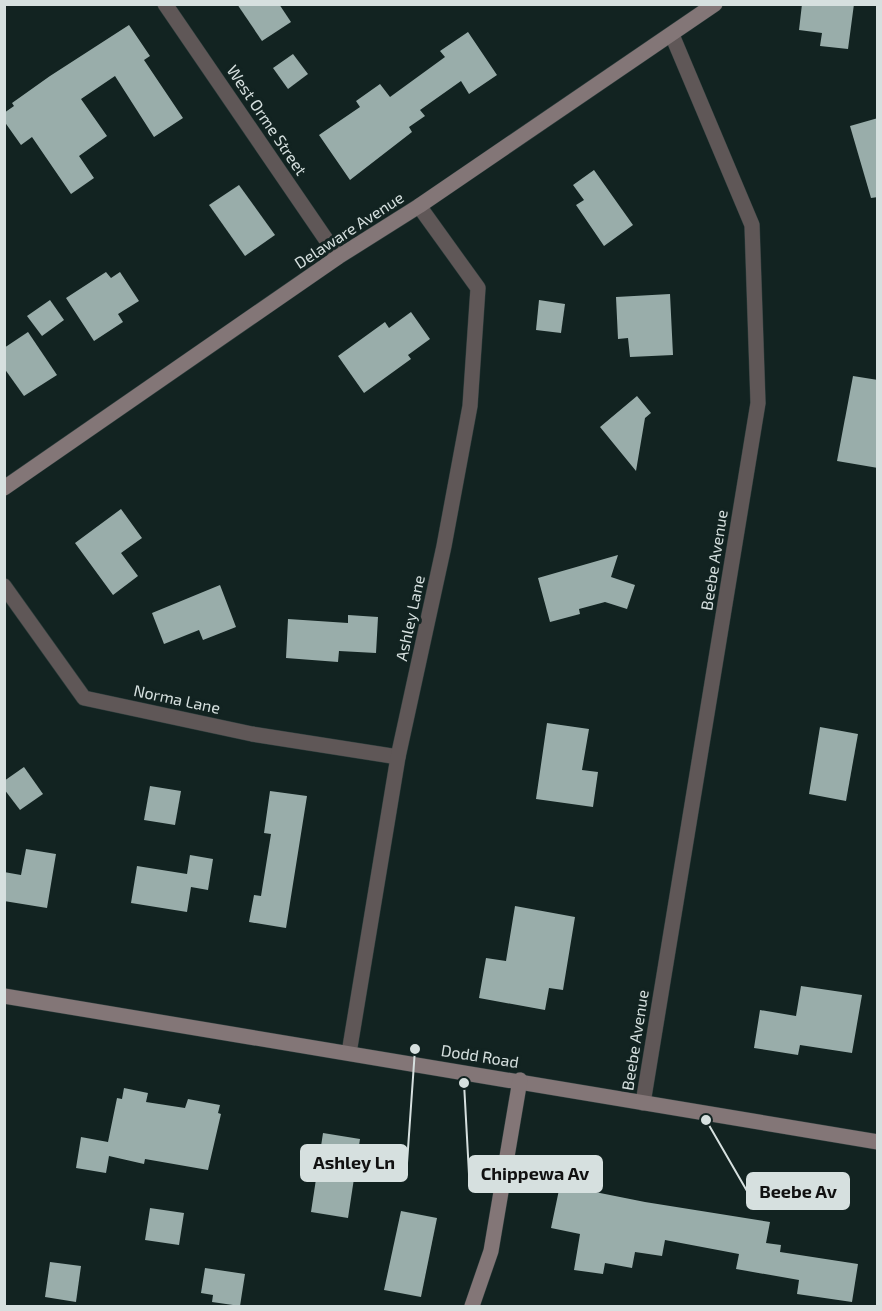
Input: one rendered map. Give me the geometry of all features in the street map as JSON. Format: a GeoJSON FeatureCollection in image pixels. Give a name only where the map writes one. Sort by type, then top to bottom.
{"type":"FeatureCollection","features":[{"type":"Feature","properties":{"kind":"street","name":"West Orme Street"},"geometry":{"type":"LineString","coordinates":[[165,4],[338,257]]}},
{"type":"Feature","properties":{"kind":"street","name":"Delaware Avenue"},"geometry":{"type":"LineString","coordinates":[[4,488],[338,257],[419,206],[715,4]]}},
{"type":"Feature","properties":{"kind":"street","name":"Beebe Avenue"},"geometry":{"type":"LineString","coordinates":[[643,1103],[758,403],[752,225],[672,35]]}},
{"type":"Feature","properties":{"kind":"street","name":"Ashley Lane"},"geometry":{"type":"LineString","coordinates":[[349,1053],[398,757],[444,546],[470,406],[478,288],[419,206]]}},
{"type":"Feature","properties":{"kind":"street","name":"Norma Lane"},"geometry":{"type":"LineString","coordinates":[[4,586],[84,698],[252,734],[398,757]]}},
{"type":"Feature","properties":{"kind":"street","name":"Dodd Road"},"geometry":{"type":"LineString","coordinates":[[4,996],[520,1080],[878,1142]]}},
{"type":"Feature","properties":{"kind":"street"},"geometry":{"type":"LineString","coordinates":[[472,1306],[491,1251],[520,1080]]}},
{"type":"Feature","properties":{"kind":"building"},"geometry":{"type":"Polygon","coordinates":[[[237,4],[279,4],[291,22],[262,41],[237,4]]]}},
{"type":"Feature","properties":{"kind":"building"},"geometry":{"type":"Polygon","coordinates":[[[802,4],[854,4],[848,49],[820,46],[822,33],[799,30],[802,4]]]}},
{"type":"Feature","properties":{"kind":"building"},"geometry":{"type":"Polygon","coordinates":[[[129,25],[150,56],[144,60],[183,118],[154,137],[115,76],[81,99],[107,136],[79,156],[94,178],[71,194],[32,137],[21,145],[4,121],[4,113],[14,106],[12,103],[50,76],[129,25]]]}},
{"type":"Feature","properties":{"kind":"building"},"geometry":{"type":"Polygon","coordinates":[[[468,32],[497,75],[469,94],[461,81],[420,110],[425,116],[409,127],[412,132],[350,180],[319,135],[360,107],[356,101],[380,84],[390,97],[445,57],[440,51],[468,32]]]}},
{"type":"Feature","properties":{"kind":"building"},"geometry":{"type":"Polygon","coordinates":[[[293,54],[308,74],[288,89],[273,68],[293,54]]]}},
{"type":"Feature","properties":{"kind":"building"},"geometry":{"type":"Polygon","coordinates":[[[878,118],[878,197],[871,198],[850,126],[878,118]]]}},
{"type":"Feature","properties":{"kind":"building"},"geometry":{"type":"Polygon","coordinates":[[[594,170],[633,225],[604,246],[576,205],[584,200],[573,185],[594,170]]]}},
{"type":"Feature","properties":{"kind":"building"},"geometry":{"type":"Polygon","coordinates":[[[239,185],[275,235],[245,256],[209,205],[239,185]]]}},
{"type":"Feature","properties":{"kind":"building"},"geometry":{"type":"Polygon","coordinates":[[[106,272],[111,278],[120,272],[139,301],[118,314],[123,322],[94,341],[66,298],[106,272]]]}},
{"type":"Feature","properties":{"kind":"building"},"geometry":{"type":"Polygon","coordinates":[[[670,294],[673,355],[630,357],[628,338],[618,339],[616,297],[670,294]]]}},
{"type":"Feature","properties":{"kind":"building"},"geometry":{"type":"Polygon","coordinates":[[[50,300],[64,320],[42,336],[27,316],[50,300]]]}},
{"type":"Feature","properties":{"kind":"building"},"geometry":{"type":"Polygon","coordinates":[[[539,300],[565,304],[561,333],[536,330],[539,300]]]}},
{"type":"Feature","properties":{"kind":"building"},"geometry":{"type":"Polygon","coordinates":[[[411,312],[430,339],[408,355],[411,359],[364,393],[338,356],[385,322],[389,328],[411,312]]]}},
{"type":"Feature","properties":{"kind":"building"},"geometry":{"type":"Polygon","coordinates":[[[28,332],[57,375],[24,396],[4,368],[4,348],[28,332]]]}},
{"type":"Feature","properties":{"kind":"building"},"geometry":{"type":"Polygon","coordinates":[[[853,376],[878,380],[878,468],[837,461],[853,376]]]}},
{"type":"Feature","properties":{"kind":"building"},"geometry":{"type":"Polygon","coordinates":[[[637,396],[651,413],[645,418],[636,471],[600,427],[637,396]]]}},
{"type":"Feature","properties":{"kind":"building"},"geometry":{"type":"Polygon","coordinates":[[[121,509],[142,538],[121,553],[138,576],[113,595],[75,543],[121,509]]]}},
{"type":"Feature","properties":{"kind":"building"},"geometry":{"type":"Polygon","coordinates":[[[618,555],[611,577],[635,585],[627,609],[605,602],[579,609],[580,614],[550,622],[538,578],[618,555]]]}},
{"type":"Feature","properties":{"kind":"building"},"geometry":{"type":"Polygon","coordinates":[[[220,585],[236,627],[203,640],[199,630],[164,644],[152,613],[220,585]]]}},
{"type":"Feature","properties":{"kind":"building"},"geometry":{"type":"Polygon","coordinates":[[[348,615],[378,617],[376,653],[339,651],[338,662],[286,658],[288,619],[348,623],[348,615]]]}},
{"type":"Feature","properties":{"kind":"building"},"geometry":{"type":"Polygon","coordinates":[[[547,723],[589,729],[582,770],[598,772],[593,807],[536,799],[547,723]]]}},
{"type":"Feature","properties":{"kind":"building"},"geometry":{"type":"Polygon","coordinates":[[[820,727],[858,734],[846,801],[809,794],[820,727]]]}},
{"type":"Feature","properties":{"kind":"building"},"geometry":{"type":"Polygon","coordinates":[[[24,767],[43,794],[20,810],[4,789],[4,781],[24,767]]]}},
{"type":"Feature","properties":{"kind":"building"},"geometry":{"type":"Polygon","coordinates":[[[150,786],[181,791],[175,825],[144,820],[150,786]]]}},
{"type":"Feature","properties":{"kind":"building"},"geometry":{"type":"Polygon","coordinates":[[[270,791],[307,796],[286,928],[249,922],[254,895],[261,896],[271,834],[264,833],[270,791]]]}},
{"type":"Feature","properties":{"kind":"building"},"geometry":{"type":"Polygon","coordinates":[[[26,849],[56,854],[47,908],[4,901],[4,872],[21,875],[26,849]]]}},
{"type":"Feature","properties":{"kind":"building"},"geometry":{"type":"Polygon","coordinates":[[[190,855],[213,859],[208,890],[191,887],[187,912],[131,903],[137,866],[187,874],[190,855]]]}},
{"type":"Feature","properties":{"kind":"building"},"geometry":{"type":"Polygon","coordinates":[[[515,906],[575,917],[563,990],[549,988],[545,1010],[479,998],[486,958],[506,961],[515,906]]]}},
{"type":"Feature","properties":{"kind":"building"},"geometry":{"type":"Polygon","coordinates":[[[801,986],[862,995],[852,1053],[800,1045],[798,1055],[754,1048],[760,1010],[796,1016],[801,986]]]}},
{"type":"Feature","properties":{"kind":"building"},"geometry":{"type":"Polygon","coordinates":[[[124,1088],[148,1093],[146,1102],[185,1108],[188,1099],[220,1105],[218,1113],[221,1114],[208,1170],[145,1159],[144,1164],[109,1156],[106,1173],[76,1168],[81,1137],[108,1142],[117,1098],[122,1099],[124,1088]]]}},
{"type":"Feature","properties":{"kind":"building"},"geometry":{"type":"Polygon","coordinates":[[[323,1133],[360,1139],[348,1218],[311,1212],[323,1133]]]}},
{"type":"Feature","properties":{"kind":"building"},"geometry":{"type":"Polygon","coordinates":[[[560,1185],[645,1202],[770,1222],[766,1243],[781,1245],[780,1252],[858,1264],[852,1302],[797,1294],[799,1280],[736,1269],[739,1254],[665,1240],[662,1256],[635,1252],[632,1268],[605,1263],[603,1274],[574,1270],[580,1234],[551,1228],[560,1185]]]}},
{"type":"Feature","properties":{"kind":"building"},"geometry":{"type":"Polygon","coordinates":[[[150,1208],[184,1213],[179,1245],[145,1240],[150,1208]]]}},
{"type":"Feature","properties":{"kind":"building"},"geometry":{"type":"Polygon","coordinates":[[[401,1211],[437,1218],[421,1297],[384,1290],[401,1211]]]}},
{"type":"Feature","properties":{"kind":"building"},"geometry":{"type":"Polygon","coordinates":[[[50,1262],[81,1266],[76,1302],[45,1297],[50,1262]]]}},
{"type":"Feature","properties":{"kind":"building"},"geometry":{"type":"Polygon","coordinates":[[[205,1268],[245,1274],[240,1306],[212,1302],[213,1295],[201,1293],[205,1268]]]}},
{"type":"Feature","properties":{"kind":"place","name":"Ashley Ln"},"geometry":{"type":"Point","coordinates":[415,1049]}},
{"type":"Feature","properties":{"kind":"place","name":"Chippewa Av"},"geometry":{"type":"Point","coordinates":[464,1083]}},
{"type":"Feature","properties":{"kind":"place","name":"Beebe Av"},"geometry":{"type":"Point","coordinates":[706,1120]}}]}
